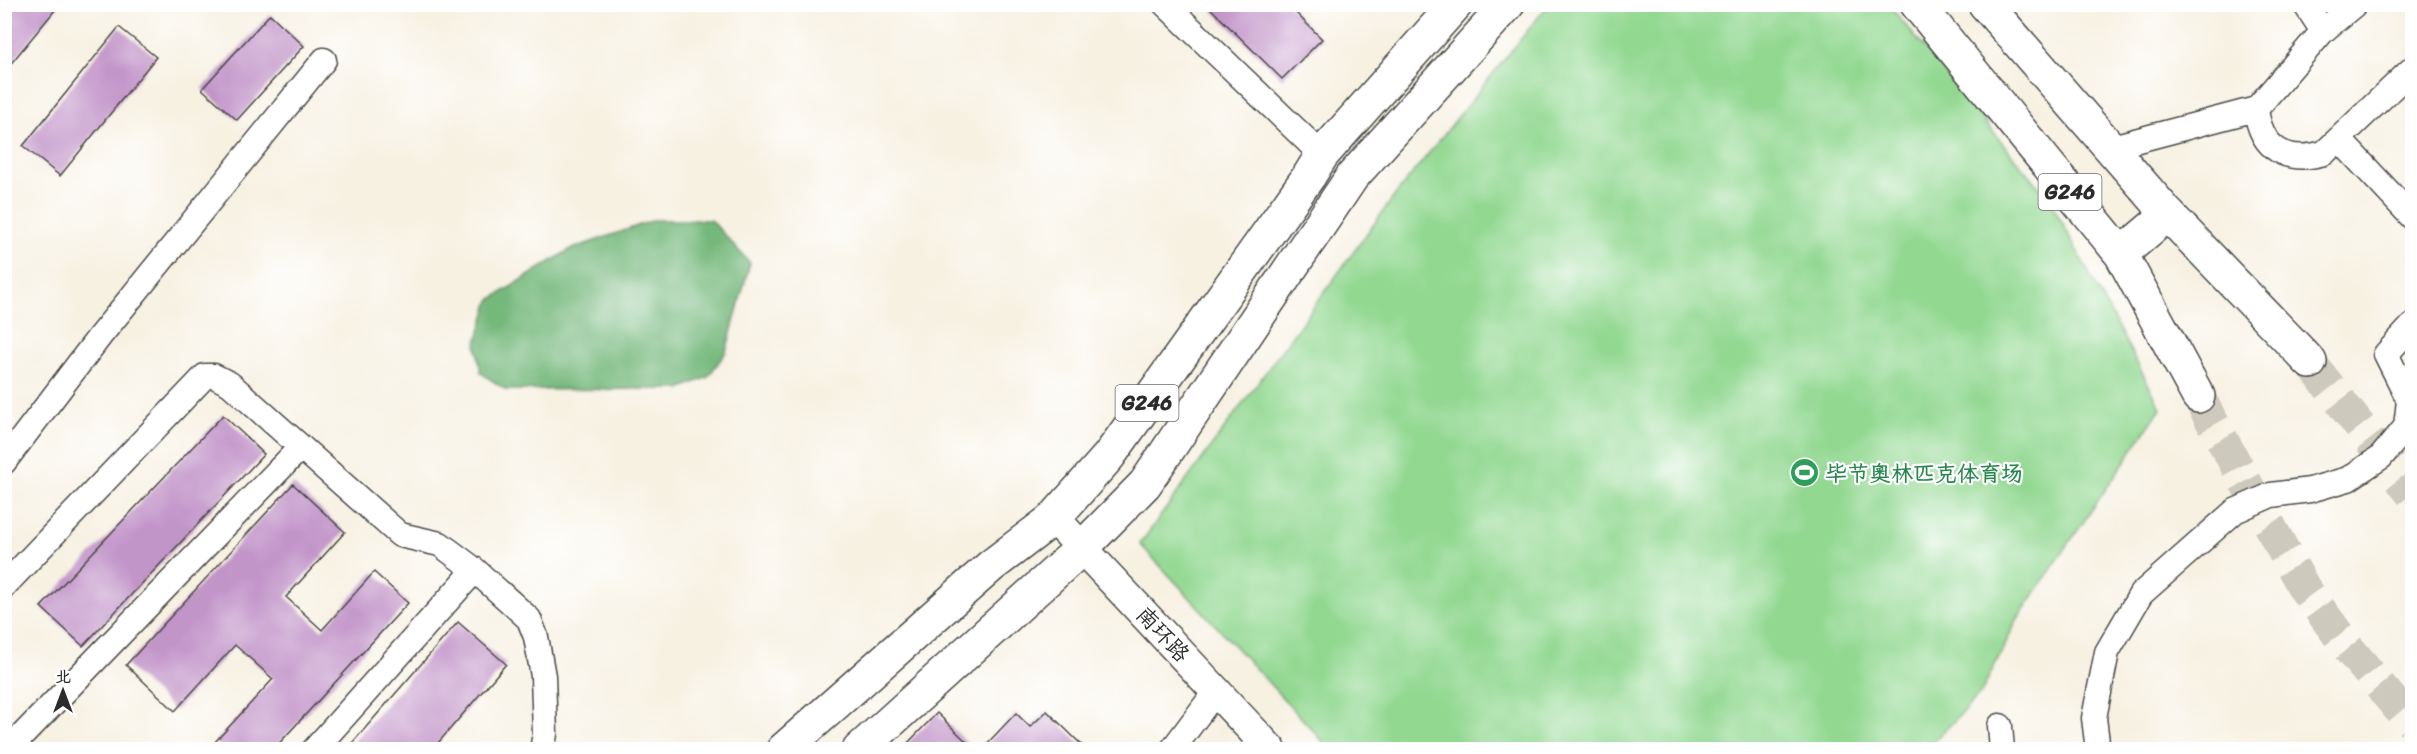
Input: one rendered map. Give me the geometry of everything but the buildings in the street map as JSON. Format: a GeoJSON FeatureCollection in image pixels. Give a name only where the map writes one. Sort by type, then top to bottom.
{"type":"FeatureCollection","features":[{"type":"Feature","properties":{"kind":"highway","name":"G246"},"geometry":{"type":"LineString","coordinates":[[783,750],[991,566],[1054,518],[1109,456],[1322,155],[1456,4]]}},
{"type":"Feature","properties":{"kind":"highway","name":"G246"},"geometry":{"type":"LineString","coordinates":[[859,750],[1082,548],[1144,484],[1352,177],[1508,4]]}},
{"type":"Feature","properties":{"kind":"highway","name":"G246"},"geometry":{"type":"LineString","coordinates":[[1917,4],[2121,254],[2198,396]]}},
{"type":"Feature","properties":{"kind":"highway","name":"G246"},"geometry":{"type":"LineString","coordinates":[[1985,4],[2168,214],[2310,362]]}},
{"type":"Feature","properties":{"kind":"highway"},"geometry":{"type":"LineString","coordinates":[[2121,254],[2168,214]]}},
{"type":"Feature","properties":{"kind":"main road","name":"南环路"},"geometry":{"type":"LineString","coordinates":[[1054,518],[1271,750]]}},
{"type":"Feature","properties":{"kind":"street"},"geometry":{"type":"LineString","coordinates":[[1165,4],[1322,155]]}},
{"type":"Feature","properties":{"kind":"street"},"geometry":{"type":"LineString","coordinates":[[2305,4],[2323,32]]}},
{"type":"Feature","properties":{"kind":"street"},"geometry":{"type":"LineString","coordinates":[[2109,148],[2256,109],[2323,32],[2355,4]]}},
{"type":"Feature","properties":{"kind":"street"},"geometry":{"type":"LineString","coordinates":[[4,462],[108,327],[324,60]]}},
{"type":"Feature","properties":{"kind":"street"},"geometry":{"type":"LineString","coordinates":[[2256,109],[2258,125],[2265,140],[2277,151],[2292,157],[2308,158],[2324,153],[2412,69]]}},
{"type":"Feature","properties":{"kind":"street"},"geometry":{"type":"LineString","coordinates":[[2339,139],[2412,217]]}},
{"type":"Feature","properties":{"kind":"street"},"geometry":{"type":"LineString","coordinates":[[2098,750],[2094,718],[2108,652],[2142,594],[2235,511],[2271,495],[2310,490],[2348,479],[2381,457],[2406,427],[2409,400],[2386,354],[2412,326]]}},
{"type":"Feature","properties":{"kind":"street"},"geometry":{"type":"LineString","coordinates":[[4,586],[205,376],[214,376],[230,384],[400,535],[440,544],[475,570],[529,619],[536,637],[543,676],[542,750]]}},
{"type":"Feature","properties":{"kind":"street"},"geometry":{"type":"LineString","coordinates":[[13,743],[301,447]]}},
{"type":"Feature","properties":{"kind":"street"},"geometry":{"type":"LineString","coordinates":[[314,750],[475,570]]}},
{"type":"Feature","properties":{"kind":"street"},"geometry":{"type":"LineString","coordinates":[[1172,750],[1216,691]]}},
{"type":"Feature","properties":{"kind":"green space"},"geometry":{"type":"Polygon","coordinates":[[[1549,4],[1889,5],[2051,202],[2161,408],[2018,618],[1981,693],[1927,749],[1330,749],[1140,544],[1396,194],[1549,4]]]}},
{"type":"Feature","properties":{"kind":"green space"},"geometry":{"type":"Polygon","coordinates":[[[654,220],[711,220],[750,263],[726,352],[708,377],[680,389],[506,390],[481,373],[476,344],[490,300],[569,250],[654,220]]]}},
{"type":"Feature","properties":{"kind":"tunnel"},"geometry":{"type":"LineString","coordinates":[[2310,362],[2412,494]]}},
{"type":"Feature","properties":{"kind":"tunnel"},"geometry":{"type":"LineString","coordinates":[[2198,396],[2304,588],[2348,648],[2412,724]]}},
{"type":"Feature","properties":{"kind":"place","name":"毕节奥林匹克体育场"},"geometry":{"type":"Point","coordinates":[1804,473]}}]}
